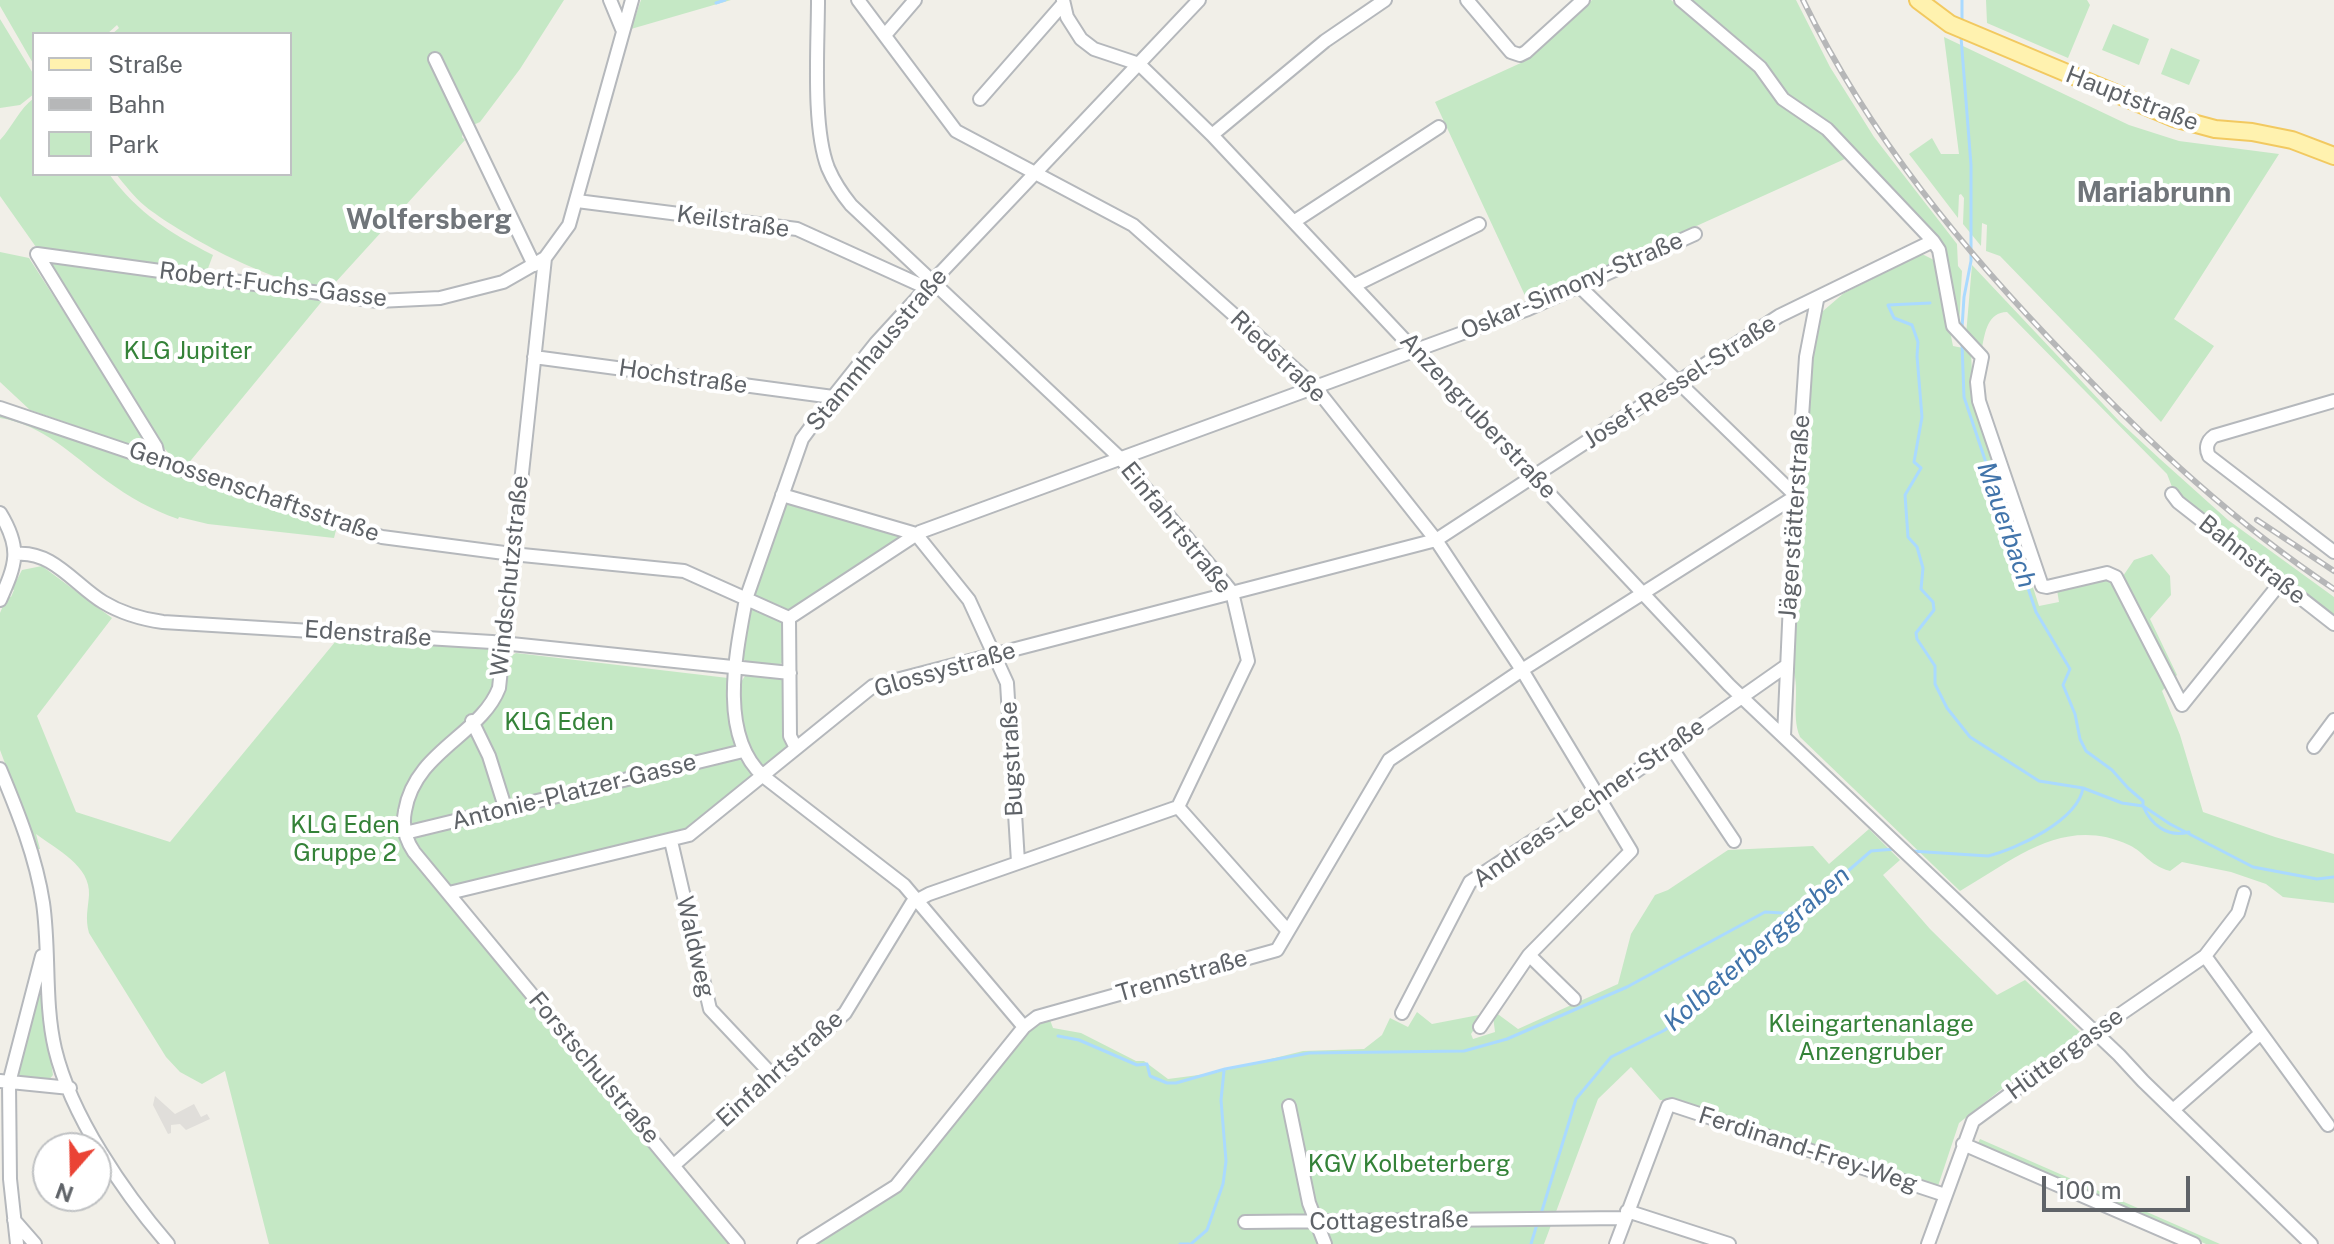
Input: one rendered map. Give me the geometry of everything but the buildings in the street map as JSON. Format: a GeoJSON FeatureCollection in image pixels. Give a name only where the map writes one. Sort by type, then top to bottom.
{"type":"FeatureCollection","features":[{"type":"Feature","properties":{"kind":"main road","name":"Hauptstraße"},"geometry":{"type":"LineString","coordinates":[[1918,0],[1950,24],[2174,118],[2215,129],[2292,140],[2334,156]]}},
{"type":"Feature","properties":{"kind":"street"},"geometry":{"type":"LineString","coordinates":[[610,0],[622,29]]}},
{"type":"Feature","properties":{"kind":"street"},"geometry":{"type":"LineString","coordinates":[[435,59],[539,261],[563,235],[577,201],[632,0]]}},
{"type":"Feature","properties":{"kind":"street","name":"Einfahrtstraße"},"geometry":{"type":"LineString","coordinates":[[818,0],[820,123],[827,166],[851,205],[929,285],[1120,458],[1232,592],[1248,661],[1178,807]]}},
{"type":"Feature","properties":{"kind":"street","name":"Riedstraße"},"geometry":{"type":"LineString","coordinates":[[858,0],[956,131],[1133,225],[1315,387],[1436,540],[1522,670],[1631,851],[1529,955]]}},
{"type":"Feature","properties":{"kind":"street"},"geometry":{"type":"LineString","coordinates":[[885,35],[915,0]]}},
{"type":"Feature","properties":{"kind":"street","name":"Stammhausstraße"},"geometry":{"type":"LineString","coordinates":[[743,751],[734,719],[746,599],[802,439],[876,343],[1199,0]]}},
{"type":"Feature","properties":{"kind":"street"},"geometry":{"type":"LineString","coordinates":[[1212,135],[1325,41],[1385,0]]}},
{"type":"Feature","properties":{"kind":"street"},"geometry":{"type":"LineString","coordinates":[[1467,0],[1511,52],[1520,55],[1583,0]]}},
{"type":"Feature","properties":{"kind":"street"},"geometry":{"type":"LineString","coordinates":[[1681,0],[1760,67],[1783,99],[1827,129],[1936,245],[1952,322],[1958,333],[1982,357],[1977,382],[1979,401],[2040,584],[2047,587],[2107,573],[2116,577],[2182,705],[2281,582]]}},
{"type":"Feature","properties":{"kind":"street"},"geometry":{"type":"LineString","coordinates":[[980,99],[1063,2]]}},
{"type":"Feature","properties":{"kind":"street","name":"Anzengruberstraße"},"geometry":{"type":"LineString","coordinates":[[1063,2],[1070,25],[1087,45],[1139,64],[1212,135],[1741,697],[2093,1033]]}},
{"type":"Feature","properties":{"kind":"street"},"geometry":{"type":"LineString","coordinates":[[1295,221],[1439,127]]}},
{"type":"Feature","properties":{"kind":"street","name":"Keilstraße"},"geometry":{"type":"LineString","coordinates":[[577,201],[797,229],[929,285]]}},
{"type":"Feature","properties":{"kind":"street"},"geometry":{"type":"LineString","coordinates":[[1355,285],[1479,224]]}},
{"type":"Feature","properties":{"kind":"street","name":"Oskar-Simony-Straße"},"geometry":{"type":"LineString","coordinates":[[1315,387],[1528,309],[1695,234]]}},
{"type":"Feature","properties":{"kind":"street","name":"Josef-Ressel-Straße"},"geometry":{"type":"LineString","coordinates":[[1436,540],[1779,316],[1936,245]]}},
{"type":"Feature","properties":{"kind":"street","name":"Robert-Fuchs-Gasse"},"geometry":{"type":"LineString","coordinates":[[159,460],[156,447],[37,254],[358,299],[418,301],[491,286],[539,261]]}},
{"type":"Feature","properties":{"kind":"street","name":"Windschutzstraße"},"geometry":{"type":"LineString","coordinates":[[405,833],[406,807],[418,777],[492,702],[498,691],[534,357],[539,261]]}},
{"type":"Feature","properties":{"kind":"street"},"geometry":{"type":"LineString","coordinates":[[1579,286],[1796,496]]}},
{"type":"Feature","properties":{"kind":"street","name":"Jägerstätterstraße"},"geometry":{"type":"LineString","coordinates":[[1784,736],[1806,357],[1817,300]]}},
{"type":"Feature","properties":{"kind":"street","name":"Hochstraße"},"geometry":{"type":"LineString","coordinates":[[534,357],[833,397]]}},
{"type":"Feature","properties":{"kind":"street"},"geometry":{"type":"LineString","coordinates":[[796,748],[790,736],[789,618],[916,534],[1315,387]]}},
{"type":"Feature","properties":{"kind":"street"},"geometry":{"type":"LineString","coordinates":[[2334,401],[2214,436],[2207,443],[2209,456],[2334,552]]}},
{"type":"Feature","properties":{"kind":"street","name":"Genossenschaftsstraße"},"geometry":{"type":"LineString","coordinates":[[0,408],[382,537],[684,571],[789,618]]}},
{"type":"Feature","properties":{"kind":"street","name":"Bahnstraße"},"geometry":{"type":"LineString","coordinates":[[2172,494],[2178,502],[2334,624]]}},
{"type":"Feature","properties":{"kind":"street"},"geometry":{"type":"LineString","coordinates":[[782,495],[916,534]]}},
{"type":"Feature","properties":{"kind":"street","name":"Trennstraße"},"geometry":{"type":"LineString","coordinates":[[804,1244],[896,1186],[1024,1027],[1037,1017],[1277,950],[1389,760],[1522,670],[1796,496]]}},
{"type":"Feature","properties":{"kind":"street"},"geometry":{"type":"LineString","coordinates":[[0,513],[16,554],[0,600]]}},
{"type":"Feature","properties":{"kind":"street","name":"Bugstraße"},"geometry":{"type":"LineString","coordinates":[[916,534],[967,598],[1007,684],[1018,862]]}},
{"type":"Feature","properties":{"kind":"street","name":"Glossystraße"},"geometry":{"type":"LineString","coordinates":[[449,893],[671,841],[692,833],[873,686],[1436,540]]}},
{"type":"Feature","properties":{"kind":"street","name":"Edenstraße"},"geometry":{"type":"LineString","coordinates":[[16,554],[30,553],[44,558],[103,602],[152,621],[503,643],[790,673]]}},
{"type":"Feature","properties":{"kind":"street","name":"Andreas-Lechner-Straße"},"geometry":{"type":"LineString","coordinates":[[1402,1013],[1470,882],[1598,798],[1786,666]]}},
{"type":"Feature","properties":{"kind":"street"},"geometry":{"type":"LineString","coordinates":[[2314,747],[2334,720]]}},
{"type":"Feature","properties":{"kind":"street"},"geometry":{"type":"LineString","coordinates":[[472,721],[489,756],[505,807]]}},
{"type":"Feature","properties":{"kind":"street"},"geometry":{"type":"LineString","coordinates":[[1671,747],[1734,841]]}},
{"type":"Feature","properties":{"kind":"street"},"geometry":{"type":"LineString","coordinates":[[743,751],[763,776],[896,878],[1024,1027]]}},
{"type":"Feature","properties":{"kind":"street","name":"Antonie-Platzer-Gasse"},"geometry":{"type":"LineString","coordinates":[[405,833],[743,751]]}},
{"type":"Feature","properties":{"kind":"street"},"geometry":{"type":"LineString","coordinates":[[0,769],[35,867],[46,935],[53,1038],[70,1088],[120,1183],[168,1244]]}},
{"type":"Feature","properties":{"kind":"street"},"geometry":{"type":"LineString","coordinates":[[917,900],[1178,807],[1288,931]]}},
{"type":"Feature","properties":{"kind":"street"},"geometry":{"type":"LineString","coordinates":[[405,833],[414,852],[449,893]]}},
{"type":"Feature","properties":{"kind":"street","name":"Waldweg"},"geometry":{"type":"LineString","coordinates":[[671,841],[710,1009],[773,1076]]}},
{"type":"Feature","properties":{"kind":"street","name":"Forstschulstraße"},"geometry":{"type":"LineString","coordinates":[[449,893],[738,1244]]}},
{"type":"Feature","properties":{"kind":"street","name":"Hüttergasse"},"geometry":{"type":"LineString","coordinates":[[1928,1244],[1973,1121],[2205,956],[2238,913],[2244,893]]}},
{"type":"Feature","properties":{"kind":"street","name":"Einfahrtstraße"},"geometry":{"type":"LineString","coordinates":[[674,1165],[845,1013],[910,906],[917,900]]}},
{"type":"Feature","properties":{"kind":"street"},"geometry":{"type":"LineString","coordinates":[[17,1244],[5,1082],[46,935]]}},
{"type":"Feature","properties":{"kind":"street"},"geometry":{"type":"LineString","coordinates":[[1480,1027],[1529,955],[1574,999]]}},
{"type":"Feature","properties":{"kind":"street"},"geometry":{"type":"LineString","coordinates":[[2205,956],[2328,1125]]}},
{"type":"Feature","properties":{"kind":"street"},"geometry":{"type":"LineString","coordinates":[[2093,1033],[2102,1046],[2143,1081],[2311,1244]]}},
{"type":"Feature","properties":{"kind":"street"},"geometry":{"type":"LineString","coordinates":[[2173,1110],[2261,1033]]}},
{"type":"Feature","properties":{"kind":"street"},"geometry":{"type":"LineString","coordinates":[[5,1082],[70,1088]]}},
{"type":"Feature","properties":{"kind":"street","name":"Ferdinand-Frey-Weg"},"geometry":{"type":"LineString","coordinates":[[1626,1214],[1668,1106],[1672,1105],[1945,1195]]}},
{"type":"Feature","properties":{"kind":"street"},"geometry":{"type":"LineString","coordinates":[[1289,1106],[1309,1203],[1325,1244]]}},
{"type":"Feature","properties":{"kind":"street"},"geometry":{"type":"LineString","coordinates":[[1963,1144],[2194,1244]]}},
{"type":"Feature","properties":{"kind":"street"},"geometry":{"type":"LineString","coordinates":[[1616,1244],[1626,1214]]}},
{"type":"Feature","properties":{"kind":"street","name":"Cottagestraße"},"geometry":{"type":"LineString","coordinates":[[1245,1222],[1540,1219],[1626,1214],[1729,1244]]}},
{"type":"Feature","properties":{"kind":"street"},"geometry":{"type":"LineString","coordinates":[[14,1220],[35,1244]]}},
{"type":"Feature","properties":{"kind":"shaded area"},"geometry":{"type":"Polygon","coordinates":[[[155,1096],[175,1114],[194,1104],[201,1117],[207,1114],[210,1119],[186,1130],[180,1124],[171,1125],[171,1133],[168,1134],[153,1105],[155,1096]]]}},
{"type":"Feature","properties":{"kind":"green space"},"geometry":{"type":"Polygon","coordinates":[[[0,0],[564,0],[520,69],[480,122],[464,129],[462,137],[465,140],[334,284],[315,286],[265,273],[208,246],[145,206],[118,176],[292,176],[292,32],[114,32],[119,28],[117,25],[109,32],[32,32],[32,62],[0,6],[0,0]]]}},
{"type":"Feature","properties":{"kind":"green space"},"geometry":{"type":"Polygon","coordinates":[[[641,0],[731,0],[631,29],[641,0]]]}},
{"type":"Feature","properties":{"kind":"green space"},"geometry":{"type":"Polygon","coordinates":[[[1592,0],[1671,0],[1754,69],[1773,98],[1819,131],[1847,158],[1528,302],[1435,102],[1523,62],[1592,0]]]}},
{"type":"Feature","properties":{"kind":"green space"},"geometry":{"type":"Polygon","coordinates":[[[1692,0],[1796,0],[1830,67],[1874,137],[1957,244],[1958,266],[1962,271],[1959,328],[1942,249],[1781,91],[1765,61],[1692,0]]]}},
{"type":"Feature","properties":{"kind":"green space"},"geometry":{"type":"Polygon","coordinates":[[[1986,0],[2087,0],[2090,5],[2068,58],[1987,23],[1986,0]]]}},
{"type":"Feature","properties":{"kind":"green space"},"geometry":{"type":"Polygon","coordinates":[[[0,19],[32,72],[32,96],[20,105],[0,108],[0,19]]]}},
{"type":"Feature","properties":{"kind":"green space"},"geometry":{"type":"Polygon","coordinates":[[[2113,24],[2149,39],[2139,65],[2102,50],[2113,24]]]}},
{"type":"Feature","properties":{"kind":"green space"},"geometry":{"type":"Polygon","coordinates":[[[1944,37],[2129,125],[2179,141],[2279,154],[2174,319],[2214,346],[2161,422],[2000,256],[1986,251],[1987,225],[1982,223],[1981,246],[1963,224],[1964,198],[1961,194],[1958,218],[1909,154],[1932,138],[1941,154],[1959,154],[1944,37]]]}},
{"type":"Feature","properties":{"kind":"green space"},"geometry":{"type":"Polygon","coordinates":[[[2171,48],[2200,60],[2189,85],[2161,74],[2171,48]]]}},
{"type":"Feature","properties":{"kind":"green space"},"geometry":{"type":"Polygon","coordinates":[[[32,100],[32,176],[111,176],[156,221],[213,255],[207,271],[36,247],[0,196],[0,140],[32,100]]]}},
{"type":"Feature","properties":{"kind":"green space"},"geometry":{"type":"Polygon","coordinates":[[[0,252],[29,258],[150,446],[146,450],[30,410],[0,382],[0,252]]]}},
{"type":"Feature","properties":{"kind":"green space"},"geometry":{"type":"Polygon","coordinates":[[[1922,254],[1936,261],[1953,346],[1971,354],[1974,404],[2039,606],[2059,602],[2057,590],[2123,576],[2134,560],[2152,554],[2170,576],[2171,595],[2150,619],[2177,675],[2162,691],[2180,735],[2203,812],[2334,854],[2334,903],[2283,897],[2266,884],[2231,872],[2182,862],[2170,871],[2156,865],[2129,845],[2105,837],[2083,835],[2061,838],[2021,854],[1960,891],[1800,737],[1796,719],[1796,682],[1791,664],[1807,383],[1818,321],[1823,311],[1844,293],[1922,254]]]}},
{"type":"Feature","properties":{"kind":"green space","name":"KLG Jupiter"},"geometry":{"type":"Polygon","coordinates":[[[53,262],[323,300],[187,465],[174,459],[163,447],[50,267],[53,262]]]}},
{"type":"Feature","properties":{"kind":"green space"},"geometry":{"type":"Polygon","coordinates":[[[1972,265],[2120,422],[2160,459],[2228,520],[2334,597],[2334,618],[2174,492],[2167,474],[2007,312],[1992,319],[1982,348],[1978,348],[1966,335],[1972,265]]]}},
{"type":"Feature","properties":{"kind":"green space"},"geometry":{"type":"Polygon","coordinates":[[[0,412],[337,526],[334,538],[178,519],[124,492],[44,434],[0,418],[0,412]]]}},
{"type":"Feature","properties":{"kind":"green space"},"geometry":{"type":"Polygon","coordinates":[[[785,501],[898,535],[898,540],[787,612],[756,599],[752,592],[785,501]]]}},
{"type":"Feature","properties":{"kind":"green space","name":"KLG Eden Gruppe 2"},"geometry":{"type":"Polygon","coordinates":[[[42,566],[112,618],[37,716],[76,812],[170,842],[336,637],[496,649],[495,686],[489,700],[430,756],[400,831],[731,1244],[269,1244],[225,1071],[202,1084],[180,1072],[166,1057],[89,933],[89,895],[84,875],[71,859],[36,834],[40,849],[37,849],[0,750],[0,613],[7,596],[11,597],[22,570],[42,566]]]}},
{"type":"Feature","properties":{"kind":"green space"},"geometry":{"type":"Polygon","coordinates":[[[754,608],[784,624],[785,659],[778,667],[752,665],[742,656],[749,610],[754,608]]]}},
{"type":"Feature","properties":{"kind":"green space","name":"KLG Eden"},"geometry":{"type":"Polygon","coordinates":[[[516,653],[728,678],[731,681],[728,716],[735,745],[733,749],[507,803],[477,723],[509,657],[516,653]]]}},
{"type":"Feature","properties":{"kind":"green space"},"geometry":{"type":"Polygon","coordinates":[[[745,676],[780,678],[786,684],[786,750],[764,768],[757,765],[738,708],[740,686],[745,676]]]}},
{"type":"Feature","properties":{"kind":"green space","name":"KLG Eden"},"geometry":{"type":"Polygon","coordinates":[[[471,728],[488,763],[499,804],[411,825],[415,795],[421,782],[471,728]]]}},
{"type":"Feature","properties":{"kind":"green space","name":"KLG Eden"},"geometry":{"type":"Polygon","coordinates":[[[738,757],[751,773],[750,778],[686,829],[449,886],[411,835],[738,757]]]}},
{"type":"Feature","properties":{"kind":"green space"},"geometry":{"type":"Polygon","coordinates":[[[1869,829],[1900,860],[1883,875],[1930,929],[1997,995],[2025,980],[2081,1033],[2013,1080],[1959,1123],[1938,1186],[1680,1100],[1660,1100],[1631,1067],[1598,1099],[1544,1244],[813,1244],[900,1188],[1037,1021],[1205,974],[1206,977],[1050,1020],[1053,1028],[1081,1033],[1136,1061],[1144,1061],[1168,1079],[1214,1073],[1303,1051],[1364,1049],[1382,1035],[1390,1018],[1408,1027],[1417,1012],[1432,1024],[1484,1014],[1471,1034],[1473,1039],[1495,1032],[1495,1012],[1518,1029],[1618,984],[1631,934],[1655,895],[1668,890],[1728,850],[1813,846],[1829,864],[1869,829]]]}},
{"type":"Feature","properties":{"kind":"green space"},"geometry":{"type":"Polygon","coordinates":[[[38,993],[41,996],[53,1075],[47,1082],[19,1078],[17,1073],[38,993]]]}},
{"type":"Feature","properties":{"kind":"green space"},"geometry":{"type":"Polygon","coordinates":[[[1980,1139],[2220,1244],[2206,1244],[1977,1145],[1980,1139]]]}},
{"type":"Feature","properties":{"kind":"waterway"},"geometry":{"type":"LineString","coordinates":[[716,3],[725,0]]}},
{"type":"Feature","properties":{"kind":"waterway","name":"Mauerbach"},"geometry":{"type":"LineString","coordinates":[[1962,0],[1962,21]]}},
{"type":"Feature","properties":{"kind":"waterway","name":"Mauerbach"},"geometry":{"type":"LineString","coordinates":[[1961,37],[1971,165],[1971,261],[1962,328]]}},
{"type":"Feature","properties":{"kind":"waterway"},"geometry":{"type":"LineString","coordinates":[[1930,303],[1888,305],[1894,318],[1912,325],[1918,342],[1922,417],[1914,462],[1921,468],[1905,495],[1908,537],[1917,547],[1923,568],[1921,589],[1933,602],[1934,610],[1916,633],[1935,666],[1935,684],[1947,708],[1970,737],[2039,781],[2083,788],[2122,803],[2143,806],[2161,828],[2174,833],[2189,832]]}},
{"type":"Feature","properties":{"kind":"waterway","name":"Mauerbach"},"geometry":{"type":"LineString","coordinates":[[1962,344],[1964,397],[2036,612],[2070,669],[2063,685],[2086,751],[2112,770],[2143,801],[2143,806],[2170,824],[2253,867],[2317,879],[2334,877]]}},
{"type":"Feature","properties":{"kind":"waterway","name":"Kolbeterberggraben"},"geometry":{"type":"LineString","coordinates":[[1911,851],[1988,856],[2000,852],[2029,840],[2058,822],[2079,800],[2083,788]]}},
{"type":"Feature","properties":{"kind":"waterway","name":"Kolbeterberggraben"},"geometry":{"type":"LineString","coordinates":[[1541,1214],[1576,1099],[1611,1057],[1665,1030],[1871,851],[1895,849]]}},
{"type":"Feature","properties":{"kind":"waterway"},"geometry":{"type":"LineString","coordinates":[[1058,1036],[1079,1040],[1137,1065],[1147,1064],[1150,1076],[1167,1083],[1309,1053],[1464,1051],[1507,1039],[1627,987],[1765,912],[1799,914]]}},
{"type":"Feature","properties":{"kind":"waterway"},"geometry":{"type":"LineString","coordinates":[[1191,1244],[1207,1230],[1223,1184],[1226,1161],[1221,1100],[1224,1071]]}},
{"type":"Feature","properties":{"kind":"waterway","name":"Kolbeterberggraben"},"geometry":{"type":"LineString","coordinates":[[1531,1244],[1538,1221]]}},
{"type":"Feature","properties":{"kind":"waterway"},"geometry":{"type":"LineString","coordinates":[[1180,1244],[1189,1244]]}},
{"type":"Feature","properties":{"kind":"railway"},"geometry":{"type":"LineString","coordinates":[[1803,0],[1829,50],[1888,145],[1992,276],[2100,391],[2195,482],[2263,538],[2334,589]]}},
{"type":"Feature","properties":{"kind":"railway"},"geometry":{"type":"LineString","coordinates":[[2257,520],[2334,571]]}},
{"type":"Feature","properties":{"kind":"district","name":"Mariabrunn"},"geometry":{"type":"Point","coordinates":[2154,193]}},
{"type":"Feature","properties":{"kind":"district","name":"Wolfersberg"},"geometry":{"type":"Point","coordinates":[429,220]}},
{"type":"Feature","properties":{"kind":"park label","name":"Kleingartenanlage Anzengruber"},"geometry":{"type":"Point","coordinates":[1871,1039]}},
{"type":"Feature","properties":{"kind":"park label","name":"KGV Kolbeterberg"},"geometry":{"type":"Point","coordinates":[1409,1165]}}]}
